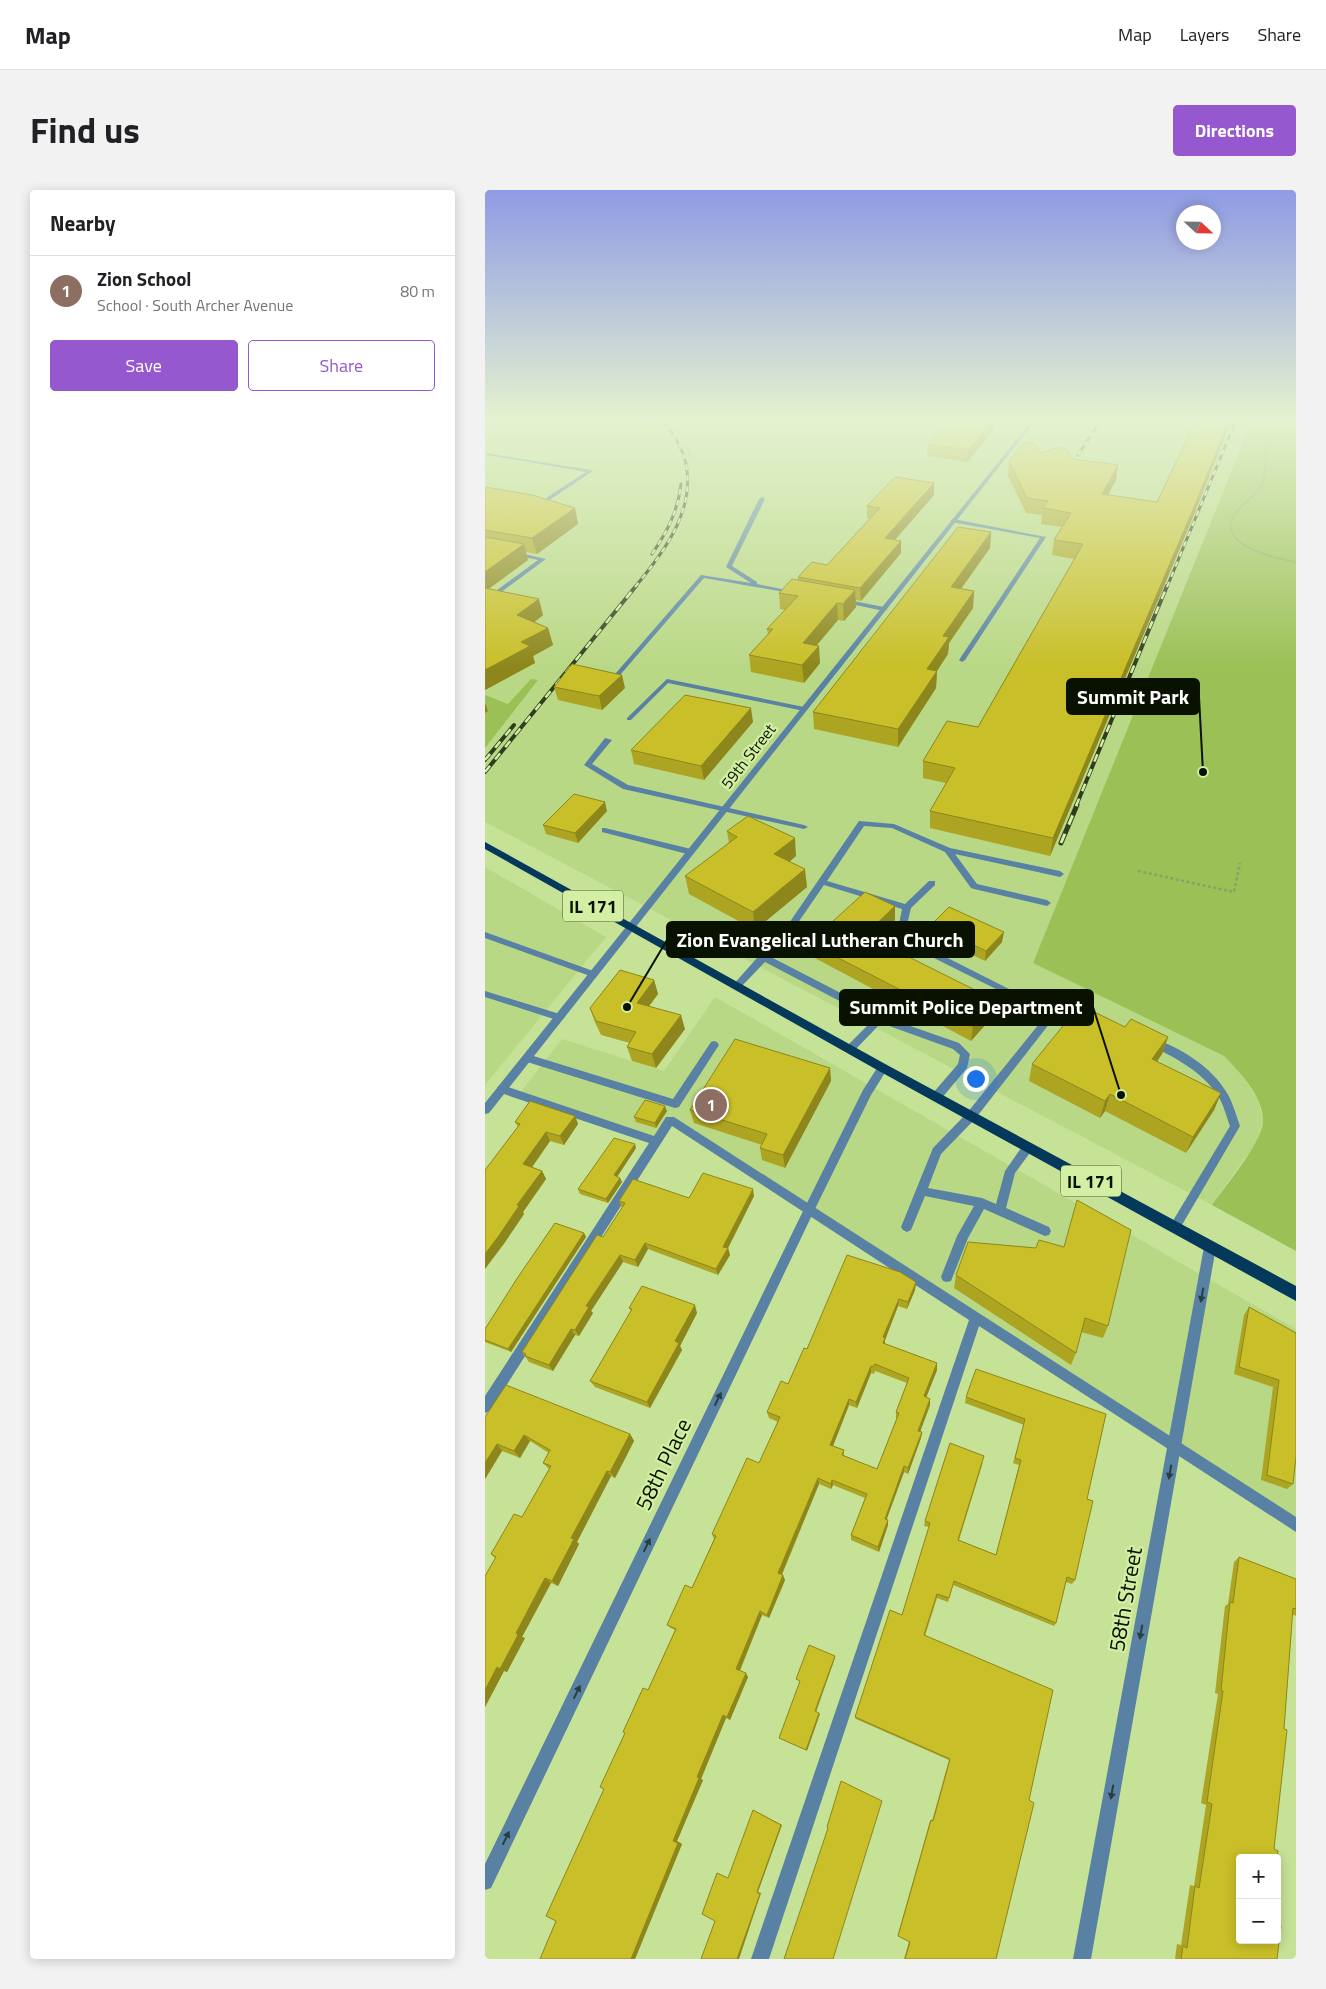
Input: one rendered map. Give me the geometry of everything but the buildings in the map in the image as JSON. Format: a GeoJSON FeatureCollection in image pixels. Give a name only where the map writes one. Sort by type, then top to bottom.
{"type":"FeatureCollection","features":[{"type":"Feature","properties":{"kind":"main road","name":"IL 171"},"geometry":{"type":"LineString","coordinates":[[485,845],[883,1068],[1296,1294]]}},
{"type":"Feature","properties":{"kind":"street"},"geometry":{"type":"LineString","coordinates":[[759,503],[729,567],[760,586]]}},
{"type":"Feature","properties":{"kind":"street","name":"59th Street"},"geometry":{"type":"LineString","coordinates":[[485,1110],[968,503]]}},
{"type":"Feature","properties":{"kind":"street"},"geometry":{"type":"LineString","coordinates":[[953,521],[1043,537],[962,660]]}},
{"type":"Feature","properties":{"kind":"street"},"geometry":{"type":"LineString","coordinates":[[485,602],[543,559],[504,552]]}},
{"type":"Feature","properties":{"kind":"street"},"geometry":{"type":"LineString","coordinates":[[618,674],[703,576],[798,593]]}},
{"type":"Feature","properties":{"kind":"street"},"geometry":{"type":"LineString","coordinates":[[836,600],[884,609]]}},
{"type":"Feature","properties":{"kind":"street"},"geometry":{"type":"LineString","coordinates":[[629,719],[667,681],[804,709]]}},
{"type":"Feature","properties":{"kind":"street"},"geometry":{"type":"LineString","coordinates":[[608,740],[588,765],[626,787],[804,827]]}},
{"type":"Feature","properties":{"kind":"street"},"geometry":{"type":"LineString","coordinates":[[737,986],[790,928],[862,824],[895,826],[948,850],[1060,874]]}},
{"type":"Feature","properties":{"kind":"street"},"geometry":{"type":"LineString","coordinates":[[605,830],[691,852]]}},
{"type":"Feature","properties":{"kind":"street"},"geometry":{"type":"LineString","coordinates":[[948,850],[974,886],[1047,904]]}},
{"type":"Feature","properties":{"kind":"street"},"geometry":{"type":"LineString","coordinates":[[822,882],[907,907]]}},
{"type":"Feature","properties":{"kind":"street"},"geometry":{"type":"LineString","coordinates":[[932,884],[907,907],[902,929],[909,942],[1009,992]]}},
{"type":"Feature","properties":{"kind":"street"},"geometry":{"type":"LineString","coordinates":[[485,935],[593,974]]}},
{"type":"Feature","properties":{"kind":"street"},"geometry":{"type":"LineString","coordinates":[[731,936],[764,957],[881,1017],[890,1024],[956,1046],[965,1054],[963,1065],[937,1096]]}},
{"type":"Feature","properties":{"kind":"street"},"geometry":{"type":"LineString","coordinates":[[485,994],[560,1017]]}},
{"type":"Feature","properties":{"kind":"street"},"geometry":{"type":"LineString","coordinates":[[907,1227],[937,1151],[971,1116],[1063,1000],[1098,1017]]}},
{"type":"Feature","properties":{"kind":"street"},"geometry":{"type":"LineString","coordinates":[[850,1049],[881,1017]]}},
{"type":"Feature","properties":{"kind":"street"},"geometry":{"type":"LineString","coordinates":[[1141,1037],[1176,1053],[1200,1069],[1223,1094],[1235,1126],[1175,1227]]}},
{"type":"Feature","properties":{"kind":"street"},"geometry":{"type":"LineString","coordinates":[[527,1058],[675,1104],[714,1045]]}},
{"type":"Feature","properties":{"kind":"street","name":"58th Place"},"geometry":{"type":"LineString","coordinates":[[485,1882],[809,1210],[867,1093],[883,1068]]}},
{"type":"Feature","properties":{"kind":"street"},"geometry":{"type":"LineString","coordinates":[[502,1088],[656,1141]]}},
{"type":"Feature","properties":{"kind":"street"},"geometry":{"type":"LineString","coordinates":[[485,1407],[670,1120],[1296,1525]]}},
{"type":"Feature","properties":{"kind":"street"},"geometry":{"type":"LineString","coordinates":[[1000,1210],[1010,1171],[1028,1147]]}},
{"type":"Feature","properties":{"kind":"street"},"geometry":{"type":"LineString","coordinates":[[921,1191],[982,1203],[1045,1231]]}},
{"type":"Feature","properties":{"kind":"street"},"geometry":{"type":"LineString","coordinates":[[947,1277],[963,1236],[982,1203]]}},
{"type":"Feature","properties":{"kind":"street","name":"58th Street"},"geometry":{"type":"LineString","coordinates":[[1082,1959],[1210,1247]]}},
{"type":"Feature","properties":{"kind":"street"},"geometry":{"type":"LineString","coordinates":[[760,1959],[975,1319]]}},
{"type":"Feature","properties":{"kind":"path"},"geometry":{"type":"LineString","coordinates":[[1245,503],[1235,513],[1232,527],[1237,540],[1269,557],[1296,562]]}},
{"type":"Feature","properties":{"kind":"path"},"geometry":{"type":"LineString","coordinates":[[1138,870],[1234,892],[1240,863]]}},
{"type":"Feature","properties":{"kind":"shaded area"},"geometry":{"type":"Polygon","coordinates":[[[485,503],[1219,503],[1033,963],[1224,1056],[1244,1077],[1258,1100],[1263,1121],[1257,1141],[1212,1205],[485,822],[485,503]]]}},
{"type":"Feature","properties":{"kind":"shaded area"},"geometry":{"type":"Polygon","coordinates":[[[1219,503],[1296,503],[1296,1251],[1212,1205],[1250,1152],[1257,1140],[1263,1121],[1262,1111],[1255,1093],[1237,1070],[1224,1056],[1033,963],[1219,503]]]}},
{"type":"Feature","properties":{"kind":"shaded area"},"geometry":{"type":"Polygon","coordinates":[[[531,679],[538,680],[485,748],[485,695],[508,704],[531,679]]]}},
{"type":"Feature","properties":{"kind":"shaded area"},"geometry":{"type":"Polygon","coordinates":[[[485,867],[606,937],[485,1085],[485,867]]]}},
{"type":"Feature","properties":{"kind":"shaded area"},"geometry":{"type":"Polygon","coordinates":[[[715,997],[1296,1329],[1296,1525],[667,1117],[653,1138],[519,1094],[562,1039],[664,1071],[715,997]]]}},
{"type":"Feature","properties":{"kind":"railway"},"geometry":{"type":"LineString","coordinates":[[652,554],[671,521],[677,503]]}},
{"type":"Feature","properties":{"kind":"railway"},"geometry":{"type":"LineString","coordinates":[[635,587],[668,543],[685,503]]}},
{"type":"Feature","properties":{"kind":"railway"},"geometry":{"type":"LineString","coordinates":[[1167,587],[1202,503]]}},
{"type":"Feature","properties":{"kind":"railway"},"geometry":{"type":"LineString","coordinates":[[485,772],[636,586]]}},
{"type":"Feature","properties":{"kind":"railway"},"geometry":{"type":"LineString","coordinates":[[1076,806],[1167,586]]}},
{"type":"Feature","properties":{"kind":"railway"},"geometry":{"type":"LineString","coordinates":[[485,760],[514,725]]}},
{"type":"Feature","properties":{"kind":"railway"},"geometry":{"type":"LineString","coordinates":[[1061,843],[1077,805]]}},
{"type":"Feature","properties":{"kind":"place","name":"Summit Park"},"geometry":{"type":"Point","coordinates":[1203,772]}},
{"type":"Feature","properties":{"kind":"place","name":"Zion Evangelical Lutheran Church"},"geometry":{"type":"Point","coordinates":[627,1007]}},
{"type":"Feature","properties":{"kind":"place","name":"Summit Police Department"},"geometry":{"type":"Point","coordinates":[1121,1095]}},
{"type":"Feature","properties":{"kind":"place","name":"Zion School"},"geometry":{"type":"Point","coordinates":[711,1105]}}]}
